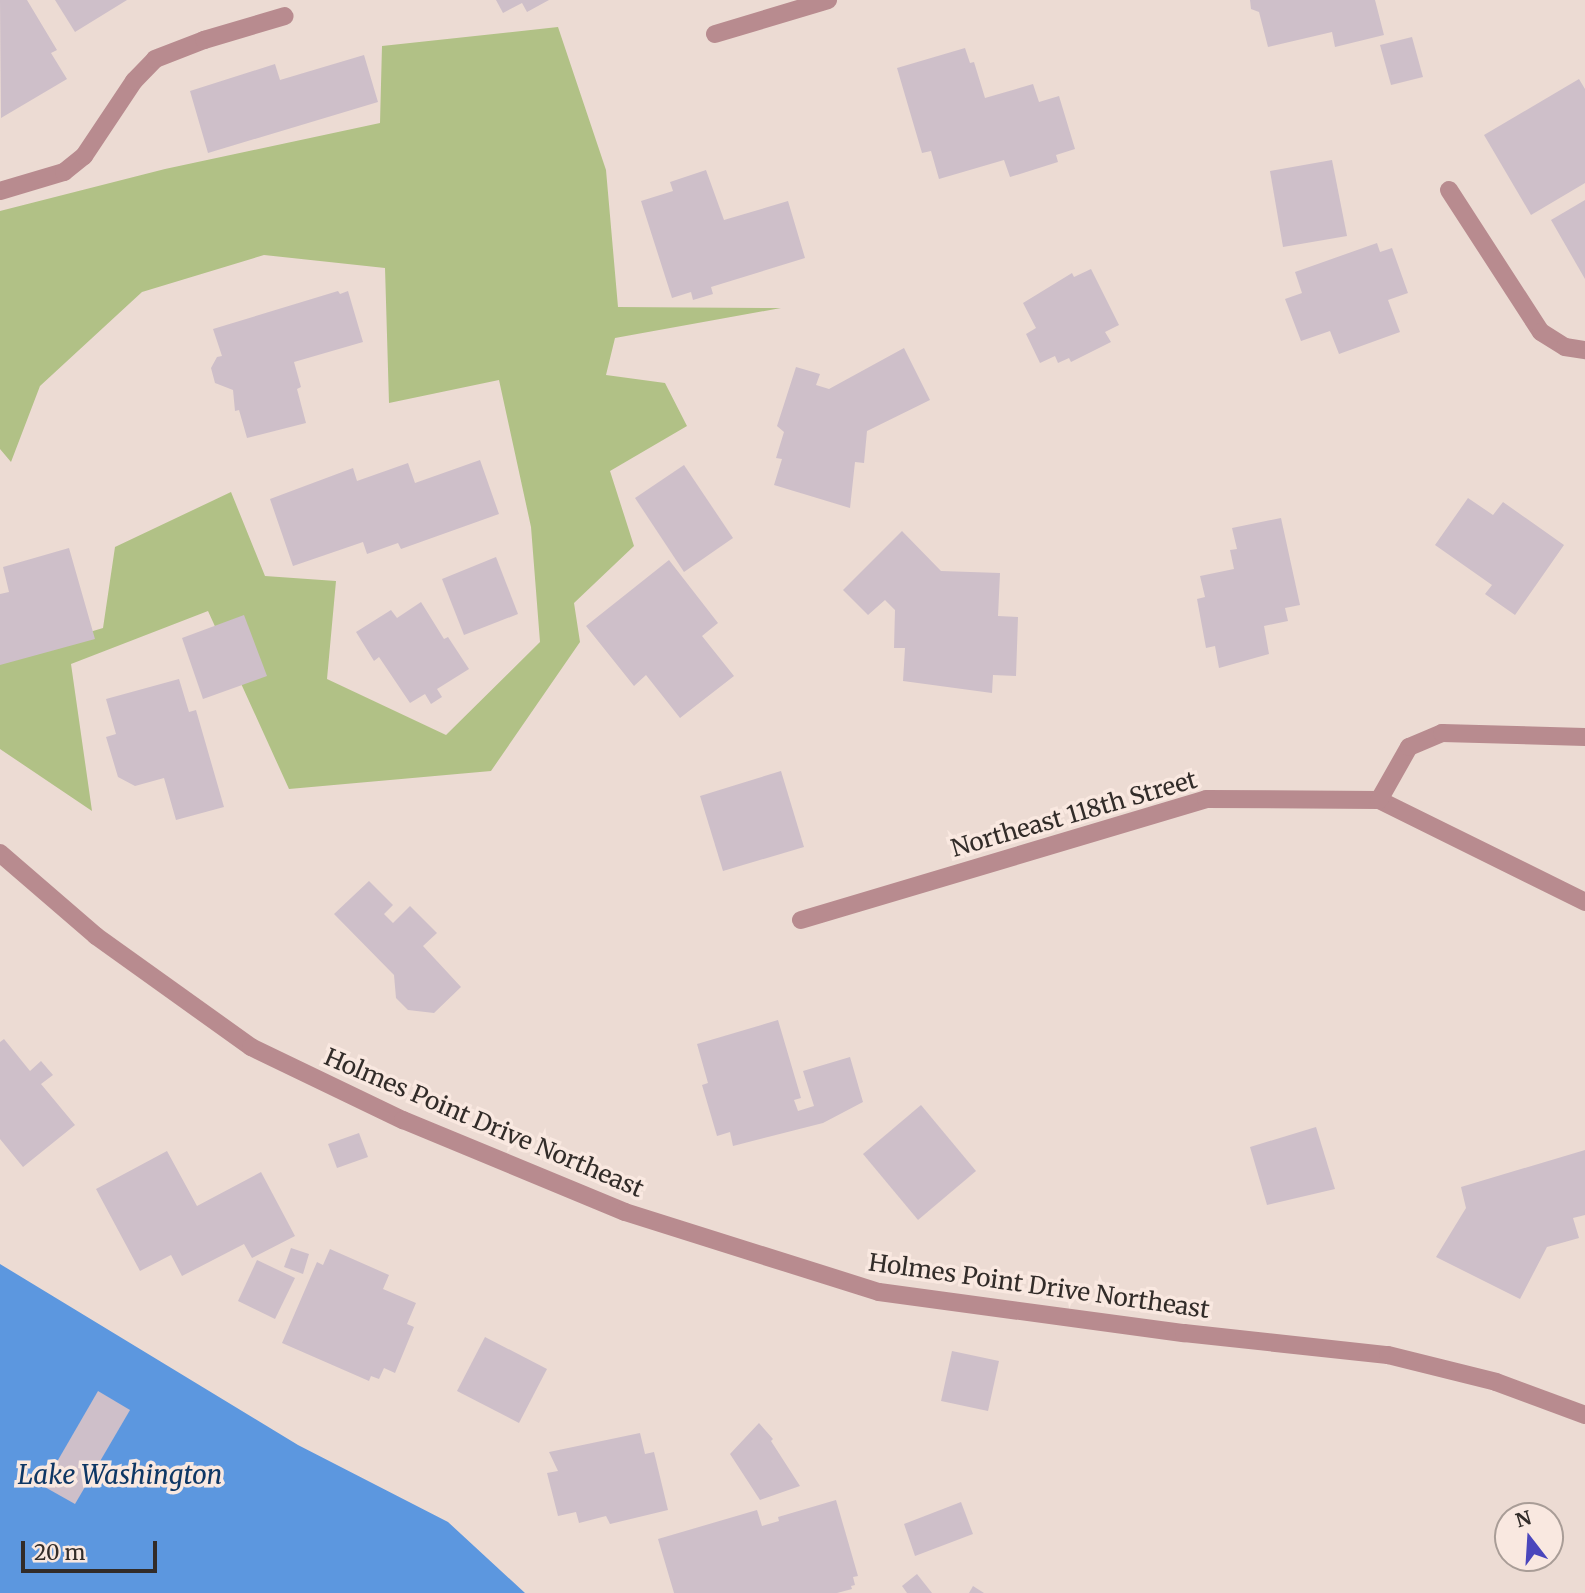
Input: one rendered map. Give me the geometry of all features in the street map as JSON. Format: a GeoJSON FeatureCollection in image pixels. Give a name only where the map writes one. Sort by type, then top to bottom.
{"type":"FeatureCollection","features":[{"type":"Feature","properties":{"kind":"street"},"geometry":{"type":"LineString","coordinates":[[715,34],[828,0]]}},
{"type":"Feature","properties":{"kind":"street"},"geometry":{"type":"LineString","coordinates":[[0,191],[64,172],[84,156],[134,81],[155,59],[204,40],[285,16]]}},
{"type":"Feature","properties":{"kind":"street"},"geometry":{"type":"LineString","coordinates":[[1449,190],[1541,332],[1565,347],[1585,350]]}},
{"type":"Feature","properties":{"kind":"street"},"geometry":{"type":"LineString","coordinates":[[1585,737],[1442,733],[1409,747],[1379,800],[1585,902]]}},
{"type":"Feature","properties":{"kind":"street","name":"Northeast 118th Street"},"geometry":{"type":"LineString","coordinates":[[801,920],[1206,799],[1379,800]]}},
{"type":"Feature","properties":{"kind":"street","name":"Holmes Point Drive Northeast"},"geometry":{"type":"LineString","coordinates":[[0,853],[96,936],[251,1047],[402,1120],[625,1212],[879,1292],[1184,1332],[1388,1355],[1496,1382],[1585,1415]]}},
{"type":"Feature","properties":{"kind":"green space"},"geometry":{"type":"Polygon","coordinates":[[[558,27],[606,170],[618,307],[781,308],[615,338],[606,375],[665,383],[687,426],[610,471],[634,546],[574,603],[580,642],[491,771],[289,789],[208,611],[71,664],[92,811],[0,749],[0,659],[103,628],[115,547],[231,492],[265,576],[336,581],[327,679],[446,735],[540,642],[531,527],[499,380],[389,403],[385,268],[264,255],[142,292],[40,386],[11,462],[0,449],[0,211],[165,169],[380,123],[382,46],[558,27]]]}},
{"type":"Feature","properties":{"kind":"water","name":"Lake Washington"},"geometry":{"type":"Polygon","coordinates":[[[0,1264],[298,1445],[448,1522],[525,1593],[0,1593],[0,1264]]]}},
{"type":"Feature","properties":{"kind":"building"},"geometry":{"type":"Polygon","coordinates":[[[0,0],[27,0],[57,50],[51,53],[67,79],[1,118],[0,0]]]}},
{"type":"Feature","properties":{"kind":"building"},"geometry":{"type":"Polygon","coordinates":[[[55,0],[127,0],[75,32],[55,0]]]}},
{"type":"Feature","properties":{"kind":"building"},"geometry":{"type":"Polygon","coordinates":[[[496,0],[549,0],[527,12],[522,3],[503,13],[496,0]]]}},
{"type":"Feature","properties":{"kind":"building"},"geometry":{"type":"Polygon","coordinates":[[[1250,0],[1375,0],[1384,35],[1335,47],[1332,32],[1268,47],[1259,12],[1251,9],[1250,0]]]}},
{"type":"Feature","properties":{"kind":"building"},"geometry":{"type":"Polygon","coordinates":[[[1412,37],[1423,77],[1391,85],[1380,45],[1412,37]]]}},
{"type":"Feature","properties":{"kind":"building"},"geometry":{"type":"Polygon","coordinates":[[[965,48],[970,63],[974,62],[985,98],[1033,84],[1039,102],[1059,96],[1075,149],[1056,155],[1058,162],[1010,177],[1004,160],[939,179],[931,151],[922,153],[897,68],[965,48]]]}},
{"type":"Feature","properties":{"kind":"building"},"geometry":{"type":"Polygon","coordinates":[[[364,55],[378,102],[208,153],[190,91],[275,64],[280,80],[364,55]]]}},
{"type":"Feature","properties":{"kind":"building"},"geometry":{"type":"Polygon","coordinates":[[[1579,79],[1585,89],[1585,183],[1531,215],[1484,135],[1579,79]]]}},
{"type":"Feature","properties":{"kind":"building"},"geometry":{"type":"Polygon","coordinates":[[[1332,160],[1347,236],[1283,247],[1270,171],[1332,160]]]}},
{"type":"Feature","properties":{"kind":"building"},"geometry":{"type":"Polygon","coordinates":[[[706,170],[724,220],[788,201],[805,258],[711,287],[713,294],[693,300],[691,292],[672,298],[641,201],[673,191],[670,182],[706,170]]]}},
{"type":"Feature","properties":{"kind":"building"},"geometry":{"type":"Polygon","coordinates":[[[1585,200],[1585,279],[1551,220],[1585,200]]]}},
{"type":"Feature","properties":{"kind":"building"},"geometry":{"type":"Polygon","coordinates":[[[1377,243],[1380,252],[1392,248],[1408,293],[1388,300],[1400,332],[1339,354],[1330,331],[1301,341],[1285,299],[1302,293],[1295,272],[1377,243]]]}},
{"type":"Feature","properties":{"kind":"building"},"geometry":{"type":"Polygon","coordinates":[[[1091,269],[1119,325],[1105,332],[1111,342],[1071,362],[1069,358],[1058,363],[1055,356],[1040,363],[1026,334],[1036,328],[1023,303],[1072,273],[1074,277],[1091,269]]]}},
{"type":"Feature","properties":{"kind":"building"},"geometry":{"type":"Polygon","coordinates":[[[338,291],[340,294],[348,291],[363,342],[294,362],[301,387],[297,389],[306,423],[247,438],[239,410],[235,411],[233,390],[215,383],[211,368],[217,357],[222,356],[213,329],[338,291]]]}},
{"type":"Feature","properties":{"kind":"building"},"geometry":{"type":"Polygon","coordinates":[[[904,348],[930,400],[867,431],[864,463],[855,462],[850,508],[774,485],[782,459],[776,458],[784,432],[777,426],[796,367],[820,374],[816,385],[829,389],[904,348]]]}},
{"type":"Feature","properties":{"kind":"building"},"geometry":{"type":"Polygon","coordinates":[[[480,460],[499,514],[401,549],[398,543],[367,554],[363,542],[293,566],[270,499],[353,468],[357,481],[408,463],[415,483],[480,460]]]}},
{"type":"Feature","properties":{"kind":"building"},"geometry":{"type":"Polygon","coordinates":[[[684,465],[733,538],[684,572],[635,498],[684,465]]]}},
{"type":"Feature","properties":{"kind":"building"},"geometry":{"type":"Polygon","coordinates":[[[1468,498],[1493,515],[1503,502],[1564,545],[1515,615],[1485,594],[1492,585],[1435,545],[1468,498]]]}},
{"type":"Feature","properties":{"kind":"building"},"geometry":{"type":"Polygon","coordinates":[[[1281,518],[1300,605],[1285,608],[1288,621],[1264,626],[1269,654],[1219,668],[1215,646],[1206,648],[1197,599],[1205,597],[1200,576],[1234,569],[1230,550],[1237,549],[1232,528],[1281,518]]]}},
{"type":"Feature","properties":{"kind":"building"},"geometry":{"type":"Polygon","coordinates":[[[902,531],[941,571],[1000,573],[998,616],[1018,617],[1016,676],[993,675],[992,693],[903,681],[905,648],[894,648],[895,610],[885,600],[868,615],[843,590],[902,531]]]}},
{"type":"Feature","properties":{"kind":"building"},"geometry":{"type":"Polygon","coordinates":[[[69,548],[95,639],[0,665],[0,594],[9,592],[3,567],[69,548]]]}},
{"type":"Feature","properties":{"kind":"building"},"geometry":{"type":"Polygon","coordinates":[[[496,557],[518,614],[464,635],[442,579],[496,557]]]}},
{"type":"Feature","properties":{"kind":"building"},"geometry":{"type":"Polygon","coordinates":[[[669,560],[718,623],[702,636],[734,676],[680,718],[646,675],[634,686],[586,626],[669,560]]]}},
{"type":"Feature","properties":{"kind":"building"},"geometry":{"type":"Polygon","coordinates":[[[421,602],[444,639],[448,637],[469,669],[437,689],[442,697],[431,704],[425,694],[410,703],[379,657],[374,661],[356,632],[391,610],[397,618],[421,602]]]}},
{"type":"Feature","properties":{"kind":"building"},"geometry":{"type":"Polygon","coordinates":[[[244,615],[267,676],[203,699],[182,638],[244,615]]]}},
{"type":"Feature","properties":{"kind":"building"},"geometry":{"type":"Polygon","coordinates":[[[179,679],[189,712],[196,710],[224,807],[176,820],[164,778],[135,786],[118,777],[106,737],[116,734],[106,699],[179,679]]]}},
{"type":"Feature","properties":{"kind":"building"},"geometry":{"type":"Polygon","coordinates":[[[781,771],[804,847],[723,871],[700,796],[781,771]]]}},
{"type":"Feature","properties":{"kind":"building"},"geometry":{"type":"Polygon","coordinates":[[[369,881],[393,905],[384,914],[393,923],[410,906],[437,933],[423,946],[461,987],[434,1013],[408,1010],[396,998],[394,975],[334,914],[369,881]]]}},
{"type":"Feature","properties":{"kind":"building"},"geometry":{"type":"Polygon","coordinates":[[[778,1020],[801,1098],[794,1100],[798,1111],[814,1106],[803,1071],[850,1057],[863,1102],[823,1123],[733,1146],[730,1132],[717,1136],[702,1085],[708,1083],[697,1044],[778,1020]]]}},
{"type":"Feature","properties":{"kind":"building"},"geometry":{"type":"Polygon","coordinates":[[[4,1039],[30,1071],[41,1061],[53,1075],[41,1084],[75,1125],[23,1167],[0,1139],[0,1042],[4,1039]]]}},
{"type":"Feature","properties":{"kind":"building"},"geometry":{"type":"Polygon","coordinates":[[[921,1105],[976,1171],[918,1220],[863,1154],[921,1105]]]}},
{"type":"Feature","properties":{"kind":"building"},"geometry":{"type":"Polygon","coordinates":[[[1316,1127],[1335,1189],[1267,1205],[1250,1147],[1316,1127]]]}},
{"type":"Feature","properties":{"kind":"building"},"geometry":{"type":"Polygon","coordinates":[[[359,1133],[368,1157],[337,1168],[328,1144],[359,1133]]]}},
{"type":"Feature","properties":{"kind":"building"},"geometry":{"type":"Polygon","coordinates":[[[1585,1150],[1585,1215],[1573,1218],[1579,1238],[1547,1247],[1520,1299],[1436,1257],[1466,1208],[1461,1187],[1585,1150]]]}},
{"type":"Feature","properties":{"kind":"building"},"geometry":{"type":"Polygon","coordinates":[[[167,1151],[197,1206],[261,1172],[295,1236],[252,1258],[244,1244],[182,1276],[171,1255],[140,1271],[96,1189],[167,1151]]]}},
{"type":"Feature","properties":{"kind":"building"},"geometry":{"type":"Polygon","coordinates":[[[291,1248],[309,1254],[303,1274],[284,1267],[291,1248]]]}},
{"type":"Feature","properties":{"kind":"building"},"geometry":{"type":"Polygon","coordinates":[[[330,1249],[389,1275],[383,1289],[416,1303],[407,1324],[414,1327],[395,1373],[384,1368],[379,1379],[371,1376],[369,1381],[282,1343],[317,1262],[323,1265],[330,1249]]]}},
{"type":"Feature","properties":{"kind":"building"},"geometry":{"type":"Polygon","coordinates":[[[257,1260],[295,1278],[275,1319],[238,1301],[257,1260]]]}},
{"type":"Feature","properties":{"kind":"building"},"geometry":{"type":"Polygon","coordinates":[[[485,1337],[547,1369],[519,1423],[457,1391],[485,1337]]]}},
{"type":"Feature","properties":{"kind":"building"},"geometry":{"type":"Polygon","coordinates":[[[952,1351],[999,1361],[988,1411],[941,1401],[952,1351]]]}},
{"type":"Feature","properties":{"kind":"building"},"geometry":{"type":"Polygon","coordinates":[[[98,1391],[130,1410],[75,1504],[43,1486],[98,1391]]]}},
{"type":"Feature","properties":{"kind":"building"},"geometry":{"type":"Polygon","coordinates":[[[759,1423],[773,1439],[771,1441],[800,1486],[760,1500],[730,1454],[759,1423]]]}},
{"type":"Feature","properties":{"kind":"building"},"geometry":{"type":"Polygon","coordinates":[[[640,1433],[645,1454],[654,1452],[668,1510],[610,1524],[606,1516],[579,1523],[576,1512],[558,1516],[547,1473],[558,1471],[549,1452],[640,1433]]]}},
{"type":"Feature","properties":{"kind":"building"},"geometry":{"type":"Polygon","coordinates":[[[836,1500],[858,1576],[853,1577],[855,1585],[851,1586],[852,1589],[837,1593],[674,1593],[658,1539],[757,1510],[762,1526],[779,1521],[778,1517],[836,1500]]]}},
{"type":"Feature","properties":{"kind":"building"},"geometry":{"type":"Polygon","coordinates":[[[961,1502],[973,1534],[915,1556],[904,1524],[961,1502]]]}},
{"type":"Feature","properties":{"kind":"building"},"geometry":{"type":"Polygon","coordinates":[[[917,1574],[932,1593],[907,1593],[902,1586],[917,1574]]]}},
{"type":"Feature","properties":{"kind":"building"},"geometry":{"type":"Polygon","coordinates":[[[973,1586],[984,1593],[969,1593],[973,1586]]]}}]}
